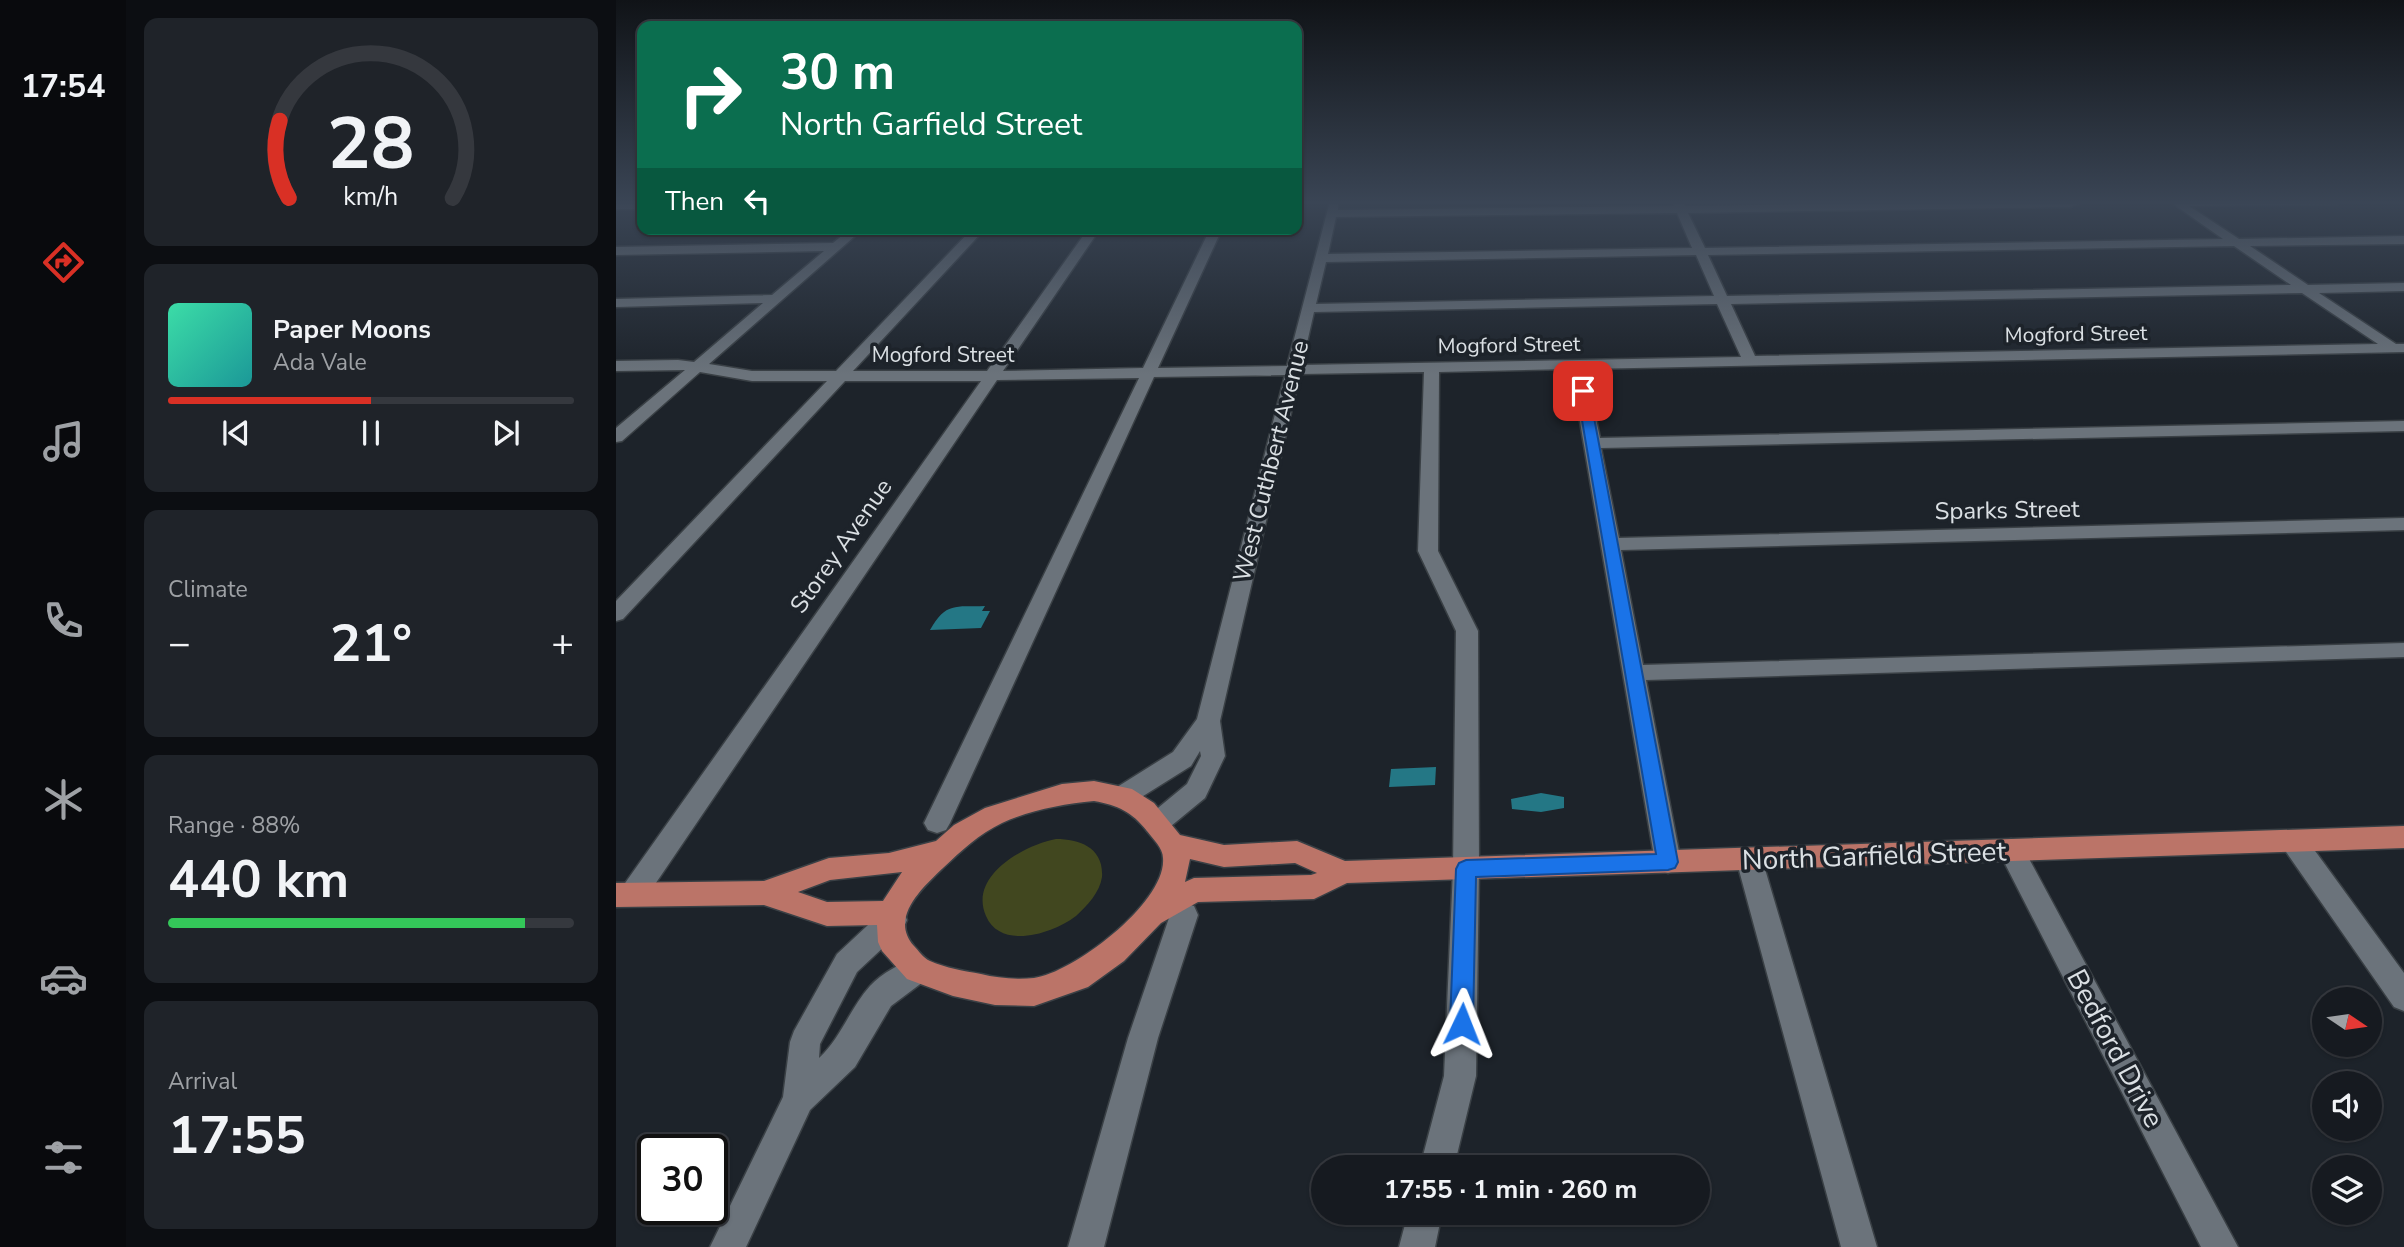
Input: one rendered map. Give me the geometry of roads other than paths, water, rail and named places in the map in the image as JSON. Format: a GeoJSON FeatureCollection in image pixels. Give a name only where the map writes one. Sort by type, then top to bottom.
{"type":"FeatureCollection","features":[{"type":"Feature","properties":{"kind":"main road"},"geometry":{"type":"LineString","coordinates":[[1094,791],[1123,796],[1145,810],[1164,834],[1177,859],[1170,886],[1151,915],[1114,952],[1079,977],[1034,992],[995,991],[953,982],[917,970],[892,942],[892,916],[911,881],[963,833],[994,816],[1062,794],[1094,791]]}},
{"type":"Feature","properties":{"kind":"main road"},"geometry":{"type":"LineString","coordinates":[[1164,834],[1224,856],[1297,852],[1344,872]]}},
{"type":"Feature","properties":{"kind":"main road","name":"North Garfield Street"},"geometry":{"type":"LineString","coordinates":[[1344,872],[2404,837]]}},
{"type":"Feature","properties":{"kind":"main road"},"geometry":{"type":"LineString","coordinates":[[764,893],[829,869],[889,864],[941,851]]}},
{"type":"Feature","properties":{"kind":"main road"},"geometry":{"type":"LineString","coordinates":[[1151,915],[1194,890],[1314,887],[1344,872]]}},
{"type":"Feature","properties":{"kind":"main road"},"geometry":{"type":"LineString","coordinates":[[625,895],[764,893],[827,914],[892,916]]}},
{"type":"Feature","properties":{"kind":"street"},"geometry":{"type":"LineString","coordinates":[[616,438],[823,259]]}},
{"type":"Feature","properties":{"kind":"street"},"geometry":{"type":"LineString","coordinates":[[616,614],[950,259]]}},
{"type":"Feature","properties":{"kind":"street","name":"Storey Avenue"},"geometry":{"type":"LineString","coordinates":[[625,895],[1073,259]]}},
{"type":"Feature","properties":{"kind":"street"},"geometry":{"type":"LineString","coordinates":[[937,823],[1202,259]]}},
{"type":"Feature","properties":{"kind":"street","name":"West Cuthbert Avenue"},"geometry":{"type":"LineString","coordinates":[[1123,796],[1182,760],[1208,721],[1320,259]]}},
{"type":"Feature","properties":{"kind":"street"},"geometry":{"type":"LineString","coordinates":[[1703,259],[1750,361]]}},
{"type":"Feature","properties":{"kind":"street"},"geometry":{"type":"LineString","coordinates":[[2262,259],[2401,350]]}},
{"type":"Feature","properties":{"kind":"street"},"geometry":{"type":"LineString","coordinates":[[1308,307],[2404,287]]}},
{"type":"Feature","properties":{"kind":"street"},"geometry":{"type":"LineString","coordinates":[[616,303],[777,299]]}},
{"type":"Feature","properties":{"kind":"street","name":"Mogford Street"},"geometry":{"type":"LineString","coordinates":[[616,366],[678,364],[752,376],[990,376],[2401,350]]}},
{"type":"Feature","properties":{"kind":"street"},"geometry":{"type":"LineString","coordinates":[[1578,365],[1668,862]]}},
{"type":"Feature","properties":{"kind":"street"},"geometry":{"type":"LineString","coordinates":[[1432,368],[1428,551],[1467,631],[1466,869],[1460,1076],[1440,1155]]}},
{"type":"Feature","properties":{"kind":"street"},"geometry":{"type":"LineString","coordinates":[[1593,443],[2404,426]]}},
{"type":"Feature","properties":{"kind":"street","name":"Sparks Street"},"geometry":{"type":"LineString","coordinates":[[1611,544],[2404,524]]}},
{"type":"Feature","properties":{"kind":"street"},"geometry":{"type":"LineString","coordinates":[[1634,673],[2404,650]]}},
{"type":"Feature","properties":{"kind":"street","name":"West Cuthbert Avenue"},"geometry":{"type":"LineString","coordinates":[[1164,834],[1196,791],[1213,756],[1208,721]]}},
{"type":"Feature","properties":{"kind":"street"},"geometry":{"type":"LineString","coordinates":[[2293,841],[2404,997]]}},
{"type":"Feature","properties":{"kind":"street","name":"Bedford Drive"},"geometry":{"type":"LineString","coordinates":[[2011,850],[2220,1247]]}},
{"type":"Feature","properties":{"kind":"street"},"geometry":{"type":"LineString","coordinates":[[1749,859],[1859,1247]]}},
{"type":"Feature","properties":{"kind":"street"},"geometry":{"type":"LineString","coordinates":[[1086,1247],[1143,1038],[1184,915]]}},
{"type":"Feature","properties":{"kind":"street"},"geometry":{"type":"LineString","coordinates":[[728,1247],[799,1099],[805,1042],[847,963],[892,916]]}},
{"type":"Feature","properties":{"kind":"street"},"geometry":{"type":"LineString","coordinates":[[799,1099],[844,1056],[881,996],[917,970]]}},
{"type":"Feature","properties":{"kind":"street"},"geometry":{"type":"LineString","coordinates":[[1417,1247],[1422,1225]]}},
{"type":"Feature","properties":{"kind":"water"},"geometry":{"type":"Polygon","coordinates":[[[985,606],[982,611],[990,611],[981,628],[930,630],[947,610],[985,606]]]}},
{"type":"Feature","properties":{"kind":"water"},"geometry":{"type":"Polygon","coordinates":[[[1436,767],[1435,785],[1389,787],[1391,769],[1436,767]]]}},
{"type":"Feature","properties":{"kind":"water"},"geometry":{"type":"Polygon","coordinates":[[[1541,793],[1564,797],[1564,808],[1541,812],[1512,809],[1511,799],[1541,793]]]}}]}
